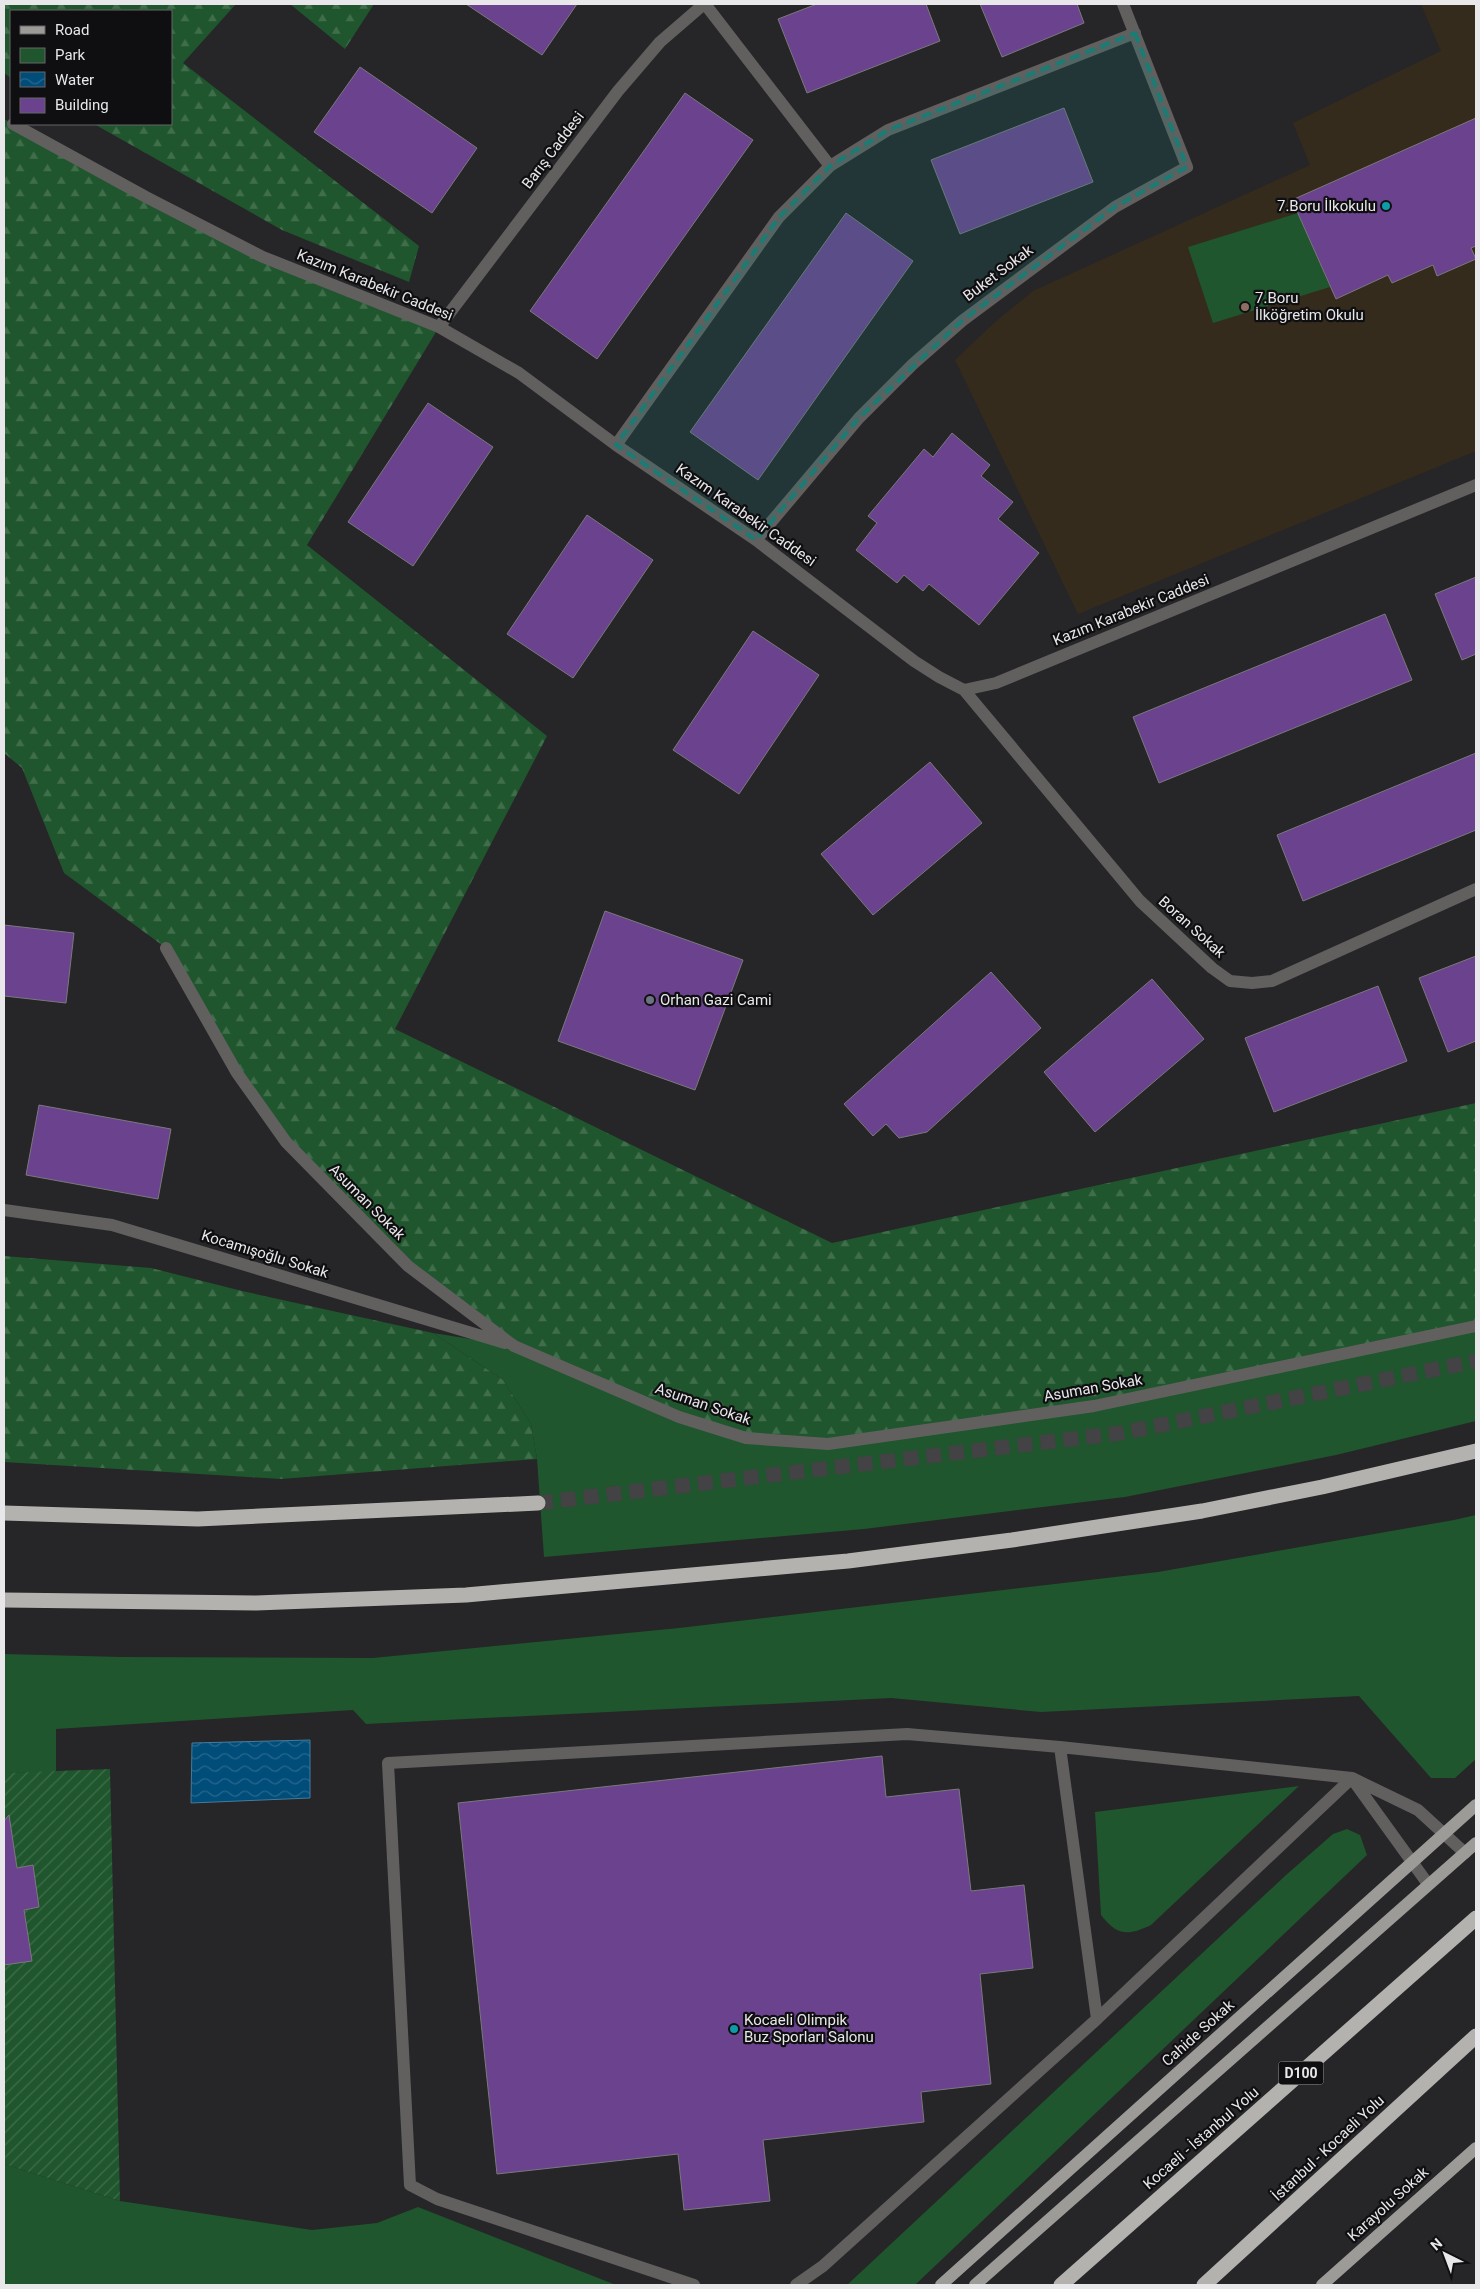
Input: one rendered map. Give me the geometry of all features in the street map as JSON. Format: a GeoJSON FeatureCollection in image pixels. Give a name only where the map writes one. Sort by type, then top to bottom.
{"type":"FeatureCollection","features":[{"type":"Feature","properties":{"kind":"highway"},"geometry":{"type":"LineString","coordinates":[[4,1600],[256,1603],[466,1595],[848,1561],[1012,1540],[1202,1511],[1322,1487],[1476,1450]]}},
{"type":"Feature","properties":{"kind":"highway"},"geometry":{"type":"LineString","coordinates":[[4,1512],[198,1519],[538,1503]]}},
{"type":"Feature","properties":{"kind":"highway","name":"Kocaeli - İstanbul Yolu"},"geometry":{"type":"LineString","coordinates":[[1061,2285],[1476,1918]]}},
{"type":"Feature","properties":{"kind":"highway","name":"İstanbul - Kocaeli Yolu"},"geometry":{"type":"LineString","coordinates":[[1204,2285],[1476,2036]]}},
{"type":"Feature","properties":{"kind":"main road","name":"Cahide Sokak"},"geometry":{"type":"LineString","coordinates":[[941,2285],[1476,1804]]}},
{"type":"Feature","properties":{"kind":"main road"},"geometry":{"type":"LineString","coordinates":[[975,2285],[1476,1843]]}},
{"type":"Feature","properties":{"kind":"main road","name":"Karayolu Sokak"},"geometry":{"type":"LineString","coordinates":[[1322,2285],[1476,2148]]}},
{"type":"Feature","properties":{"kind":"street"},"geometry":{"type":"LineString","coordinates":[[704,4],[830,166]]}},
{"type":"Feature","properties":{"kind":"street","name":"Barış Caddesi"},"geometry":{"type":"LineString","coordinates":[[439,327],[618,91],[660,42],[704,4]]}},
{"type":"Feature","properties":{"kind":"street","name":"Buket Sokak"},"geometry":{"type":"LineString","coordinates":[[756,540],[859,418],[913,364],[962,320],[1115,208],[1187,166],[1123,4]]}},
{"type":"Feature","properties":{"kind":"street"},"geometry":{"type":"LineString","coordinates":[[616,445],[780,217],[830,166],[888,130],[1135,33]]}},
{"type":"Feature","properties":{"kind":"street","name":"Kazım Karabekir Caddesi"},"geometry":{"type":"LineString","coordinates":[[16,125],[146,197],[263,258],[439,327],[519,374],[616,445],[756,540],[914,661],[939,678],[964,690],[996,683],[1476,485]]}},
{"type":"Feature","properties":{"kind":"street","name":"Boran Sokak"},"geometry":{"type":"LineString","coordinates":[[964,690],[1140,900],[1212,968],[1230,981],[1252,983],[1272,981],[1476,889]]}},
{"type":"Feature","properties":{"kind":"street","name":"Asuman Sokak"},"geometry":{"type":"LineString","coordinates":[[166,948],[237,1074],[286,1142],[408,1266],[514,1346],[679,1417],[746,1438],[828,1444],[1094,1406],[1476,1326]]}},
{"type":"Feature","properties":{"kind":"street","name":"Kocamışoğlu Sokak"},"geometry":{"type":"LineString","coordinates":[[4,1210],[112,1226],[514,1346]]}},
{"type":"Feature","properties":{"kind":"street"},"geometry":{"type":"LineString","coordinates":[[694,2285],[437,2199],[410,2185],[388,1763],[907,1734],[1060,1747],[1352,1778],[1418,1810],[1465,1853]]}},
{"type":"Feature","properties":{"kind":"street"},"geometry":{"type":"LineString","coordinates":[[1060,1747],[1097,2019]]}},
{"type":"Feature","properties":{"kind":"street"},"geometry":{"type":"LineString","coordinates":[[1352,1778],[1428,1884]]}},
{"type":"Feature","properties":{"kind":"street"},"geometry":{"type":"LineString","coordinates":[[796,2285],[823,2266],[1097,2019],[1352,1778]]}},
{"type":"Feature","properties":{"kind":"highlighted area"},"geometry":{"type":"Polygon","coordinates":[[[1135,33],[1187,167],[1115,207],[962,321],[859,418],[756,540],[616,445],[779,217],[830,166],[888,130],[1135,33]]]}},
{"type":"Feature","properties":{"kind":"shaded area","name":"7.Boru İlköğretim Okulu"},"geometry":{"type":"Polygon","coordinates":[[[1421,4],[1476,4],[1476,451],[1078,614],[955,360],[994,323],[1033,291],[1310,165],[1293,123],[1441,51],[1421,4]]]}},
{"type":"Feature","properties":{"kind":"green space"},"geometry":{"type":"Polygon","coordinates":[[[4,4],[236,4],[183,63],[419,246],[409,282],[282,230],[96,125],[172,125],[172,10],[10,10],[10,77],[4,73],[4,4]]]}},
{"type":"Feature","properties":{"kind":"green space"},"geometry":{"type":"Polygon","coordinates":[[[290,4],[374,4],[345,49],[290,4]]]}},
{"type":"Feature","properties":{"kind":"green space"},"geometry":{"type":"Polygon","coordinates":[[[4,119],[10,122],[10,125],[15,125],[263,257],[439,327],[307,545],[547,736],[395,1029],[832,1243],[1476,1103],[1476,1326],[1094,1406],[828,1444],[746,1438],[514,1346],[408,1266],[286,1142],[166,948],[64,873],[22,768],[4,753],[4,119]]]}},
{"type":"Feature","properties":{"kind":"green space"},"geometry":{"type":"Polygon","coordinates":[[[1298,213],[1330,287],[1213,323],[1188,247],[1298,213]]]}},
{"type":"Feature","properties":{"kind":"green space"},"geometry":{"type":"Polygon","coordinates":[[[4,1256],[151,1268],[242,1291],[433,1333],[503,1380],[531,1424],[537,1459],[281,1479],[4,1462],[4,1256]]]}},
{"type":"Feature","properties":{"kind":"green space"},"geometry":{"type":"Polygon","coordinates":[[[1476,1326],[1476,1421],[1336,1455],[1125,1497],[864,1529],[544,1557],[537,1459],[531,1424],[503,1380],[433,1333],[514,1346],[1476,1326]]]}},
{"type":"Feature","properties":{"kind":"green space"},"geometry":{"type":"Polygon","coordinates":[[[1476,1515],[1476,1759],[1455,1778],[1431,1778],[1359,1696],[1041,1712],[891,1698],[366,1724],[353,1710],[56,1729],[56,1772],[4,1773],[4,1654],[122,1657],[373,1658],[679,1628],[1158,1572],[1476,1515]]]}},
{"type":"Feature","properties":{"kind":"green space"},"geometry":{"type":"Polygon","coordinates":[[[110,1769],[120,2201],[4,2164],[4,1773],[110,1769]]]}},
{"type":"Feature","properties":{"kind":"green space"},"geometry":{"type":"Polygon","coordinates":[[[1299,1786],[1151,1925],[1136,1931],[1123,1932],[1112,1927],[1101,1915],[1095,1812],[1299,1786]]]}},
{"type":"Feature","properties":{"kind":"green space"},"geometry":{"type":"Polygon","coordinates":[[[1347,1829],[1360,1835],[1367,1855],[915,2285],[847,2285],[1286,1875],[1333,1834],[1347,1829]]]}},
{"type":"Feature","properties":{"kind":"green space"},"geometry":{"type":"Polygon","coordinates":[[[4,2164],[120,2201],[312,2230],[377,2223],[418,2207],[616,2285],[4,2285],[4,2164]]]}},
{"type":"Feature","properties":{"kind":"water"},"geometry":{"type":"Polygon","coordinates":[[[310,1740],[310,1798],[191,1803],[192,1743],[310,1740]]]}},
{"type":"Feature","properties":{"kind":"building"},"geometry":{"type":"Polygon","coordinates":[[[466,4],[577,4],[542,55],[466,4]]]}},
{"type":"Feature","properties":{"kind":"building"},"geometry":{"type":"Polygon","coordinates":[[[817,4],[926,4],[940,41],[807,93],[778,19],[817,4]]]}},
{"type":"Feature","properties":{"kind":"building"},"geometry":{"type":"Polygon","coordinates":[[[980,4],[1077,4],[1084,23],[1002,57],[980,4]]]}},
{"type":"Feature","properties":{"kind":"building"},"geometry":{"type":"Polygon","coordinates":[[[360,67],[477,148],[432,213],[314,132],[360,67]]]}},
{"type":"Feature","properties":{"kind":"building"},"geometry":{"type":"Polygon","coordinates":[[[685,93],[753,140],[597,359],[530,311],[685,93]]]}},
{"type":"Feature","properties":{"kind":"building"},"geometry":{"type":"Polygon","coordinates":[[[1064,108],[1093,182],[960,234],[931,160],[1064,108]]]}},
{"type":"Feature","properties":{"kind":"building","name":"7.Boru İlkokulu"},"geometry":{"type":"Polygon","coordinates":[[[1476,118],[1476,246],[1471,248],[1476,259],[1437,276],[1433,265],[1392,283],[1388,275],[1336,299],[1292,200],[1476,118]]]}},
{"type":"Feature","properties":{"kind":"building"},"geometry":{"type":"Polygon","coordinates":[[[846,213],[913,261],[758,480],[690,432],[846,213]]]}},
{"type":"Feature","properties":{"kind":"building"},"geometry":{"type":"Polygon","coordinates":[[[428,403],[493,447],[413,566],[348,522],[428,403]]]}},
{"type":"Feature","properties":{"kind":"building"},"geometry":{"type":"Polygon","coordinates":[[[952,433],[990,465],[981,476],[1013,502],[998,519],[1039,553],[979,625],[929,584],[923,591],[904,575],[897,583],[856,550],[877,523],[868,516],[924,449],[933,457],[952,433]]]}},
{"type":"Feature","properties":{"kind":"building"},"geometry":{"type":"Polygon","coordinates":[[[587,515],[653,560],[573,678],[507,634],[587,515]]]}},
{"type":"Feature","properties":{"kind":"building"},"geometry":{"type":"Polygon","coordinates":[[[1476,577],[1476,654],[1462,660],[1435,594],[1476,577]]]}},
{"type":"Feature","properties":{"kind":"building"},"geometry":{"type":"Polygon","coordinates":[[[1385,614],[1412,680],[1159,783],[1133,717],[1385,614]]]}},
{"type":"Feature","properties":{"kind":"building"},"geometry":{"type":"Polygon","coordinates":[[[753,631],[819,675],[739,794],[673,750],[753,631]]]}},
{"type":"Feature","properties":{"kind":"building"},"geometry":{"type":"Polygon","coordinates":[[[1476,753],[1476,830],[1303,901],[1277,835],[1476,753]]]}},
{"type":"Feature","properties":{"kind":"building"},"geometry":{"type":"Polygon","coordinates":[[[930,762],[982,823],[873,915],[821,854],[930,762]]]}},
{"type":"Feature","properties":{"kind":"building","name":"Orhan Gazi Cami"},"geometry":{"type":"Polygon","coordinates":[[[605,911],[743,960],[695,1090],[558,1041],[605,911]]]}},
{"type":"Feature","properties":{"kind":"building"},"geometry":{"type":"Polygon","coordinates":[[[4,925],[74,933],[66,1003],[4,996],[4,925]]]}},
{"type":"Feature","properties":{"kind":"building"},"geometry":{"type":"Polygon","coordinates":[[[1476,956],[1476,1041],[1448,1052],[1419,978],[1476,956]]]}},
{"type":"Feature","properties":{"kind":"building"},"geometry":{"type":"Polygon","coordinates":[[[991,972],[1041,1028],[927,1132],[899,1138],[886,1124],[873,1136],[844,1104],[991,972]]]}},
{"type":"Feature","properties":{"kind":"building"},"geometry":{"type":"Polygon","coordinates":[[[1152,979],[1204,1039],[1095,1132],[1044,1072],[1152,979]]]}},
{"type":"Feature","properties":{"kind":"building"},"geometry":{"type":"Polygon","coordinates":[[[1378,986],[1407,1061],[1274,1112],[1245,1038],[1378,986]]]}},
{"type":"Feature","properties":{"kind":"building"},"geometry":{"type":"Polygon","coordinates":[[[39,1105],[171,1129],[158,1199],[26,1175],[39,1105]]]}},
{"type":"Feature","properties":{"kind":"building","name":"Kocaeli Olimpik Buz Sporları Salonu"},"geometry":{"type":"Polygon","coordinates":[[[882,1756],[886,1797],[959,1789],[971,1891],[1024,1885],[1033,1968],[980,1974],[991,2084],[921,2092],[924,2122],[763,2140],[770,2201],[684,2210],[678,2154],[497,2174],[458,1803],[882,1756]]]}},
{"type":"Feature","properties":{"kind":"building"},"geometry":{"type":"Polygon","coordinates":[[[9,1815],[17,1868],[33,1865],[39,1907],[24,1910],[32,1961],[4,1965],[4,1821],[9,1815]]]}},
{"type":"Feature","properties":{"kind":"tunnel"},"geometry":{"type":"LineString","coordinates":[[538,1503],[1121,1433],[1476,1361]]}},
{"type":"Feature","properties":{"kind":"place","name":"7.Boru İlkokulu"},"geometry":{"type":"Point","coordinates":[1386,206]}},
{"type":"Feature","properties":{"kind":"place","name":"7.Boru İlköğretim Okulu"},"geometry":{"type":"Point","coordinates":[1245,307]}},
{"type":"Feature","properties":{"kind":"place","name":"Orhan Gazi Cami"},"geometry":{"type":"Point","coordinates":[650,1000]}},
{"type":"Feature","properties":{"kind":"place","name":"Kocaeli Olimpik Buz Sporları Salonu"},"geometry":{"type":"Point","coordinates":[734,2029]}}]}
